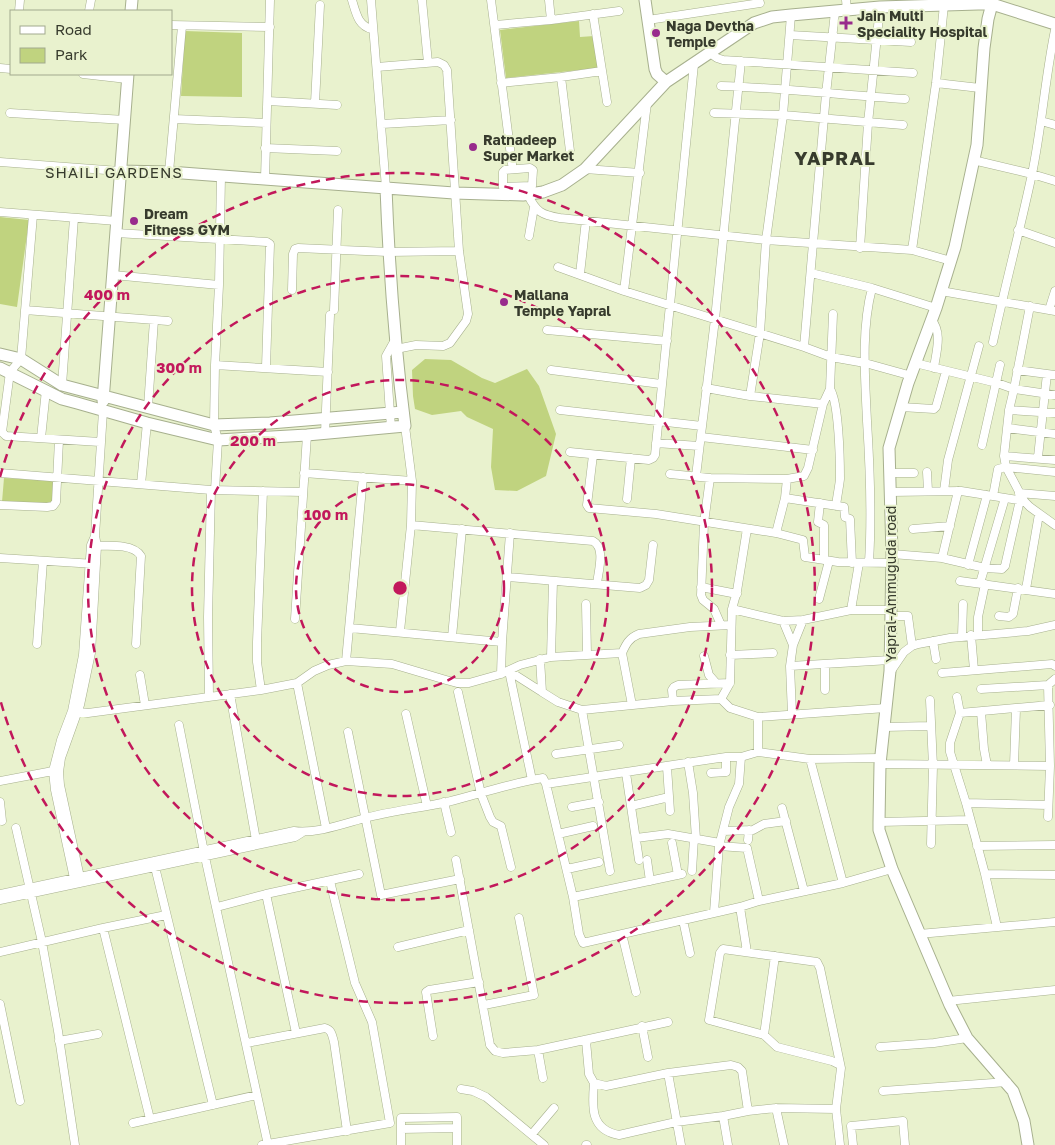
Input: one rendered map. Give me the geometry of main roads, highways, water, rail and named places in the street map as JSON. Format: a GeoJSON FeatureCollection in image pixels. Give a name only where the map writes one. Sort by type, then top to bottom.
{"type":"FeatureCollection","features":[{"type":"Feature","properties":{"kind":"place","name":"Jain Multi Speciality Hospital"},"geometry":{"type":"Point","coordinates":[846,23]}},
{"type":"Feature","properties":{"kind":"place","name":"Naga Devtha Temple"},"geometry":{"type":"Point","coordinates":[656,33]}},
{"type":"Feature","properties":{"kind":"place","name":"Ratnadeep Super Market"},"geometry":{"type":"Point","coordinates":[473,147]}},
{"type":"Feature","properties":{"kind":"place","name":"Dream Fitness GYM"},"geometry":{"type":"Point","coordinates":[134,221]}},
{"type":"Feature","properties":{"kind":"place","name":"Mallana Temple Yapral"},"geometry":{"type":"Point","coordinates":[504,302]}},
{"type":"Feature","properties":{"kind":"district","name":"YAPRAL"},"geometry":{"type":"Point","coordinates":[835,157]}},
{"type":"Feature","properties":{"kind":"district","name":"SHAILI GARDENS"},"geometry":{"type":"Point","coordinates":[114,172]}}]}
